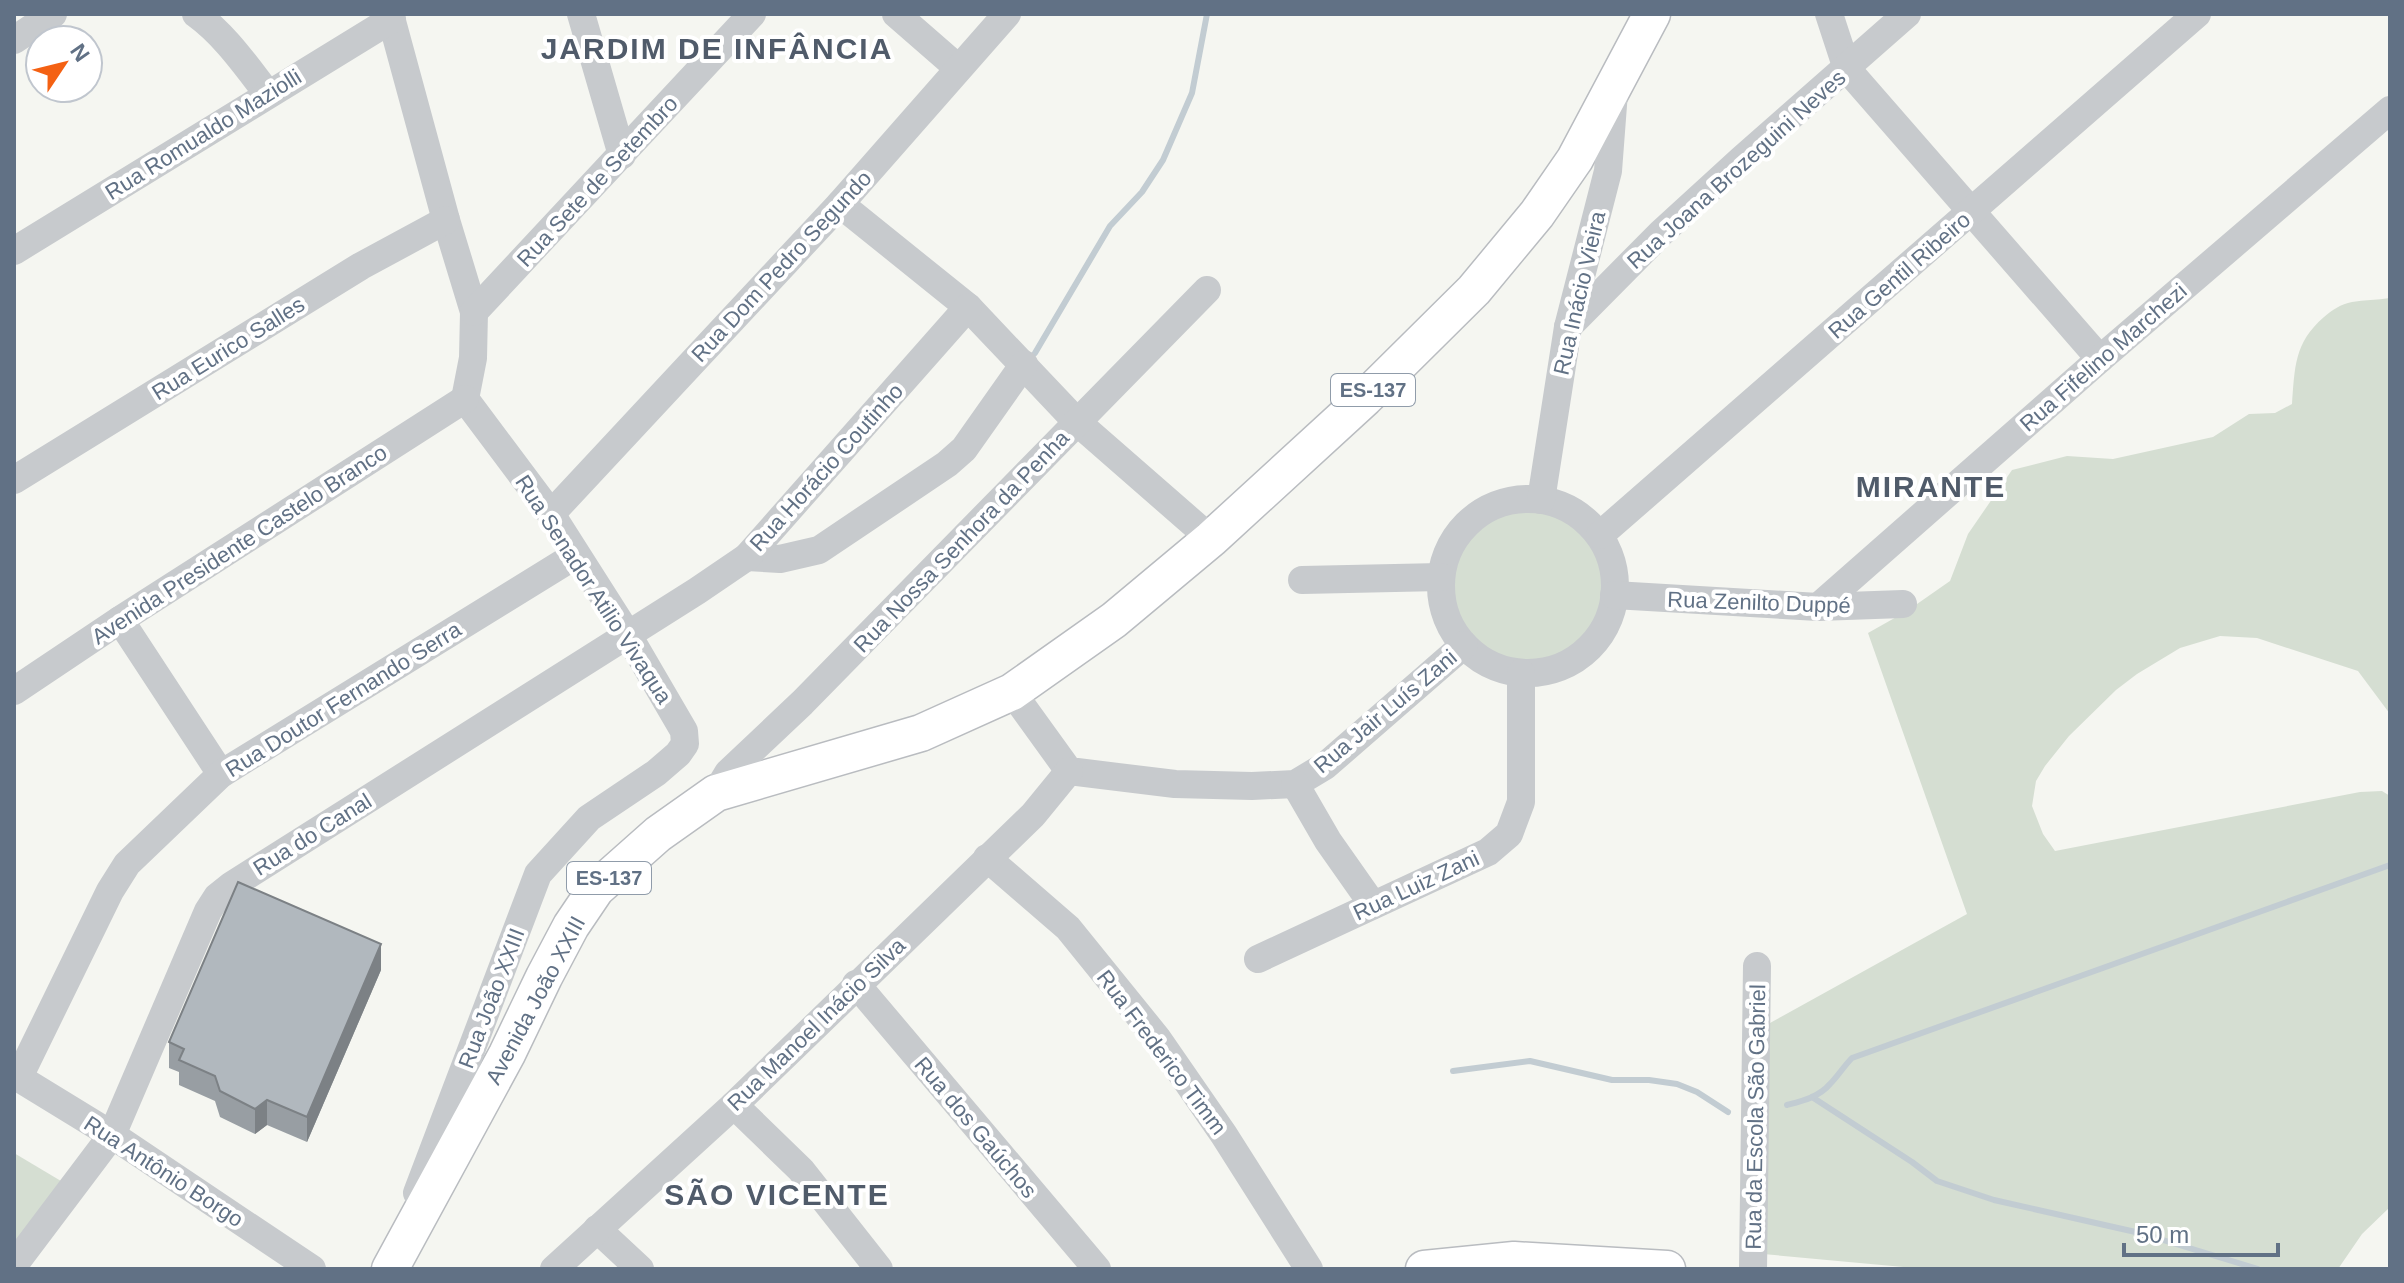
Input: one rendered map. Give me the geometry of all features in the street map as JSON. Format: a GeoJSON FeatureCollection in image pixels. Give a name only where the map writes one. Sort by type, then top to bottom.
{"type":"FeatureCollection","features":[{"type":"Feature","properties":{"kind":"main road","name":"ES-137"},"geometry":{"type":"LineString","coordinates":[[1012,692],[1114,620],[1211,539],[1365,398],[1474,290],[1537,214],[1575,159],[1652,14]]}},
{"type":"Feature","properties":{"kind":"main road","name":"Avenida João XXIII"},"geometry":{"type":"LineString","coordinates":[[388,1269],[507,1054],[564,939],[596,889],[658,834],[716,793],[921,733],[1012,692]]}},
{"type":"Feature","properties":{"kind":"main road"},"geometry":{"type":"LineString","coordinates":[[1424,1269],[1514,1260],[1667,1269]]}},
{"type":"Feature","properties":{"kind":"street"},"geometry":{"type":"LineString","coordinates":[[14,40],[53,14]]}},
{"type":"Feature","properties":{"kind":"street"},"geometry":{"type":"LineString","coordinates":[[196,14],[225,40],[268,94]]}},
{"type":"Feature","properties":{"kind":"street"},"geometry":{"type":"LineString","coordinates":[[581,14],[622,155]]}},
{"type":"Feature","properties":{"kind":"street","name":"Rua Sete de Setembro"},"geometry":{"type":"LineString","coordinates":[[474,312],[752,14]]}},
{"type":"Feature","properties":{"kind":"street"},"geometry":{"type":"LineString","coordinates":[[896,14],[958,68]]}},
{"type":"Feature","properties":{"kind":"street","name":"Rua Dom Pedro Segundo"},"geometry":{"type":"LineString","coordinates":[[551,514],[840,204],[1007,14]]}},
{"type":"Feature","properties":{"kind":"street"},"geometry":{"type":"LineString","coordinates":[[1829,14],[1847,69],[2100,359]]}},
{"type":"Feature","properties":{"kind":"street","name":"Rua Joana Brozeguini Neves"},"geometry":{"type":"LineString","coordinates":[[1568,327],[1661,233],[1907,14]]}},
{"type":"Feature","properties":{"kind":"street","name":"Rua Gentil Ribeiro"},"geometry":{"type":"LineString","coordinates":[[1600,535],[2197,14]]}},
{"type":"Feature","properties":{"kind":"street"},"geometry":{"type":"LineString","coordinates":[[391,16],[474,312],[473,358],[465,399]]}},
{"type":"Feature","properties":{"kind":"street","name":"Rua Romualdo Maziolli"},"geometry":{"type":"LineString","coordinates":[[14,251],[391,16]]}},
{"type":"Feature","properties":{"kind":"street","name":"Rua Inácio Vieira"},"geometry":{"type":"LineString","coordinates":[[1541,500],[1568,327],[1608,171],[1615,87]]}},
{"type":"Feature","properties":{"kind":"street","name":"Rua Fifelino Marchezi"},"geometry":{"type":"LineString","coordinates":[[1818,607],[2390,110]]}},
{"type":"Feature","properties":{"kind":"street"},"geometry":{"type":"LineString","coordinates":[[840,204],[968,307],[1077,422],[1211,539]]}},
{"type":"Feature","properties":{"kind":"street","name":"Rua Eurico Salles"},"geometry":{"type":"LineString","coordinates":[[14,480],[361,266],[446,220]]}},
{"type":"Feature","properties":{"kind":"street","name":"Rua Nossa Senhora da Penha"},"geometry":{"type":"LineString","coordinates":[[716,793],[728,773],[802,703],[1207,290]]}},
{"type":"Feature","properties":{"kind":"street","name":"Rua Horácio Coutinho"},"geometry":{"type":"LineString","coordinates":[[628,635],[747,557],[968,307]]}},
{"type":"Feature","properties":{"kind":"street"},"geometry":{"type":"LineString","coordinates":[[747,557],[780,559],[819,550],[947,464],[964,449],[1024,364]]}},
{"type":"Feature","properties":{"kind":"street","name":"Rua Senador Atilio Vivaqua"},"geometry":{"type":"LineString","coordinates":[[465,399],[551,514],[628,635],[684,731],[685,744],[656,773]]}},
{"type":"Feature","properties":{"kind":"street","name":"Avenida Presidente Castelo Branco"},"geometry":{"type":"LineString","coordinates":[[14,691],[465,399]]}},
{"type":"Feature","properties":{"kind":"street"},"geometry":{"type":"LineString","coordinates":[[1513,500],[1541,500],[1569,509],[1600,535],[1613,567],[1614,595],[1610,616],[1596,641],[1575,660],[1549,671],[1521,673],[1500,669],[1480,659],[1464,645],[1450,625],[1442,601],[1441,577],[1449,550],[1464,526],[1486,509],[1513,500]]}},
{"type":"Feature","properties":{"kind":"street","name":"Rua Doutor Fernando Serra"},"geometry":{"type":"LineString","coordinates":[[16,1076],[110,891],[127,864],[221,774],[576,555]]}},
{"type":"Feature","properties":{"kind":"street"},"geometry":{"type":"LineString","coordinates":[[1302,580],[1441,577]]}},
{"type":"Feature","properties":{"kind":"street","name":"Rua Zenilto Duppé"},"geometry":{"type":"LineString","coordinates":[[1614,595],[1818,607],[1903,604]]}},
{"type":"Feature","properties":{"kind":"street"},"geometry":{"type":"LineString","coordinates":[[120,620],[221,774]]}},
{"type":"Feature","properties":{"kind":"street","name":"Rua do Canal"},"geometry":{"type":"LineString","coordinates":[[14,1265],[112,1135],[208,911],[217,897],[628,635]]}},
{"type":"Feature","properties":{"kind":"street","name":"Rua Jair Luís Zani"},"geometry":{"type":"LineString","coordinates":[[1069,771],[1175,784],[1295,784],[1325,766],[1464,645]]}},
{"type":"Feature","properties":{"kind":"street","name":"Rua Luiz Zani"},"geometry":{"type":"LineString","coordinates":[[1258,959],[1488,852],[1509,834],[1521,802],[1521,673]]}},
{"type":"Feature","properties":{"kind":"street"},"geometry":{"type":"LineString","coordinates":[[1012,692],[1069,771]]}},
{"type":"Feature","properties":{"kind":"street","name":"Rua Manoel Inácio Silva"},"geometry":{"type":"LineString","coordinates":[[554,1269],[734,1105],[1033,815],[1069,771]]}},
{"type":"Feature","properties":{"kind":"street","name":"Rua João XXIII"},"geometry":{"type":"LineString","coordinates":[[388,1269],[538,874],[589,818],[656,773]]}},
{"type":"Feature","properties":{"kind":"street"},"geometry":{"type":"LineString","coordinates":[[1295,784],[1328,841],[1373,905]]}},
{"type":"Feature","properties":{"kind":"street","name":"Rua Frederico Timm"},"geometry":{"type":"LineString","coordinates":[[987,858],[1068,928],[1157,1038],[1224,1135],[1309,1269]]}},
{"type":"Feature","properties":{"kind":"street","name":"Rua da Escola São Gabriel"},"geometry":{"type":"LineString","coordinates":[[1753,1269],[1757,966]]}},
{"type":"Feature","properties":{"kind":"street","name":"Rua dos Gaúchos"},"geometry":{"type":"LineString","coordinates":[[856,984],[1097,1269]]}},
{"type":"Feature","properties":{"kind":"street","name":"Rua Antônio Borgo"},"geometry":{"type":"LineString","coordinates":[[16,1076],[112,1135],[312,1269]]}},
{"type":"Feature","properties":{"kind":"street"},"geometry":{"type":"LineString","coordinates":[[734,1105],[801,1170],[879,1269]]}},
{"type":"Feature","properties":{"kind":"street"},"geometry":{"type":"LineString","coordinates":[[597,1229],[640,1269]]}},
{"type":"Feature","properties":{"kind":"shaded area"},"geometry":{"type":"Polygon","coordinates":[[[2390,298],[2390,714],[2358,671],[2257,638],[2220,636],[2180,648],[2116,690],[2069,736],[2045,766],[2036,781],[2032,806],[2043,834],[2055,851],[2360,792],[2382,791],[2390,796],[2390,1207],[2362,1234],[2338,1269],[1925,1269],[1763,1254],[1770,1023],[1967,914],[1868,633],[1950,581],[1968,534],[2012,470],[2067,456],[2113,459],[2213,437],[2249,414],[2275,413],[2292,404],[2298,356],[2314,327],[2344,304],[2390,298]]]}},
{"type":"Feature","properties":{"kind":"shaded area"},"geometry":{"type":"Polygon","coordinates":[[[1529,508],[1558,514],[1583,531],[1600,556],[1606,585],[1600,614],[1583,639],[1558,656],[1529,662],[1500,656],[1475,639],[1458,614],[1452,585],[1458,556],[1475,531],[1500,514],[1529,508]]]}},
{"type":"Feature","properties":{"kind":"shaded area"},"geometry":{"type":"Polygon","coordinates":[[[14,1153],[66,1184],[14,1259],[14,1153]]]}},
{"type":"Feature","properties":{"kind":"building"},"geometry":{"type":"Polygon","coordinates":[[[238,882],[381,944],[307,1117],[267,1100],[255,1109],[220,1091],[215,1076],[179,1060],[184,1049],[169,1042],[238,882]]]}},
{"type":"Feature","properties":{"kind":"waterway"},"geometry":{"type":"LineString","coordinates":[[1035,353],[1110,226],[1142,192],[1163,160],[1192,93],[1207,14]]}},
{"type":"Feature","properties":{"kind":"waterway"},"geometry":{"type":"LineString","coordinates":[[1787,1105],[1821,1092],[1852,1058],[2390,865]]}},
{"type":"Feature","properties":{"kind":"waterway"},"geometry":{"type":"LineString","coordinates":[[1453,1071],[1530,1061],[1612,1080],[1677,1084],[1697,1092],[1728,1112]]}},
{"type":"Feature","properties":{"kind":"waterway"},"geometry":{"type":"LineString","coordinates":[[1812,1097],[1937,1181],[1994,1200],[2140,1233],[2258,1269]]}},
{"type":"Feature","properties":{"kind":"district","name":"JARDIM DE INFÂNCIA"},"geometry":{"type":"Point","coordinates":[717,49]}},
{"type":"Feature","properties":{"kind":"district","name":"MIRANTE"},"geometry":{"type":"Point","coordinates":[1931,487]}},
{"type":"Feature","properties":{"kind":"district","name":"SÃO VICENTE"},"geometry":{"type":"Point","coordinates":[777,1195]}}]}
